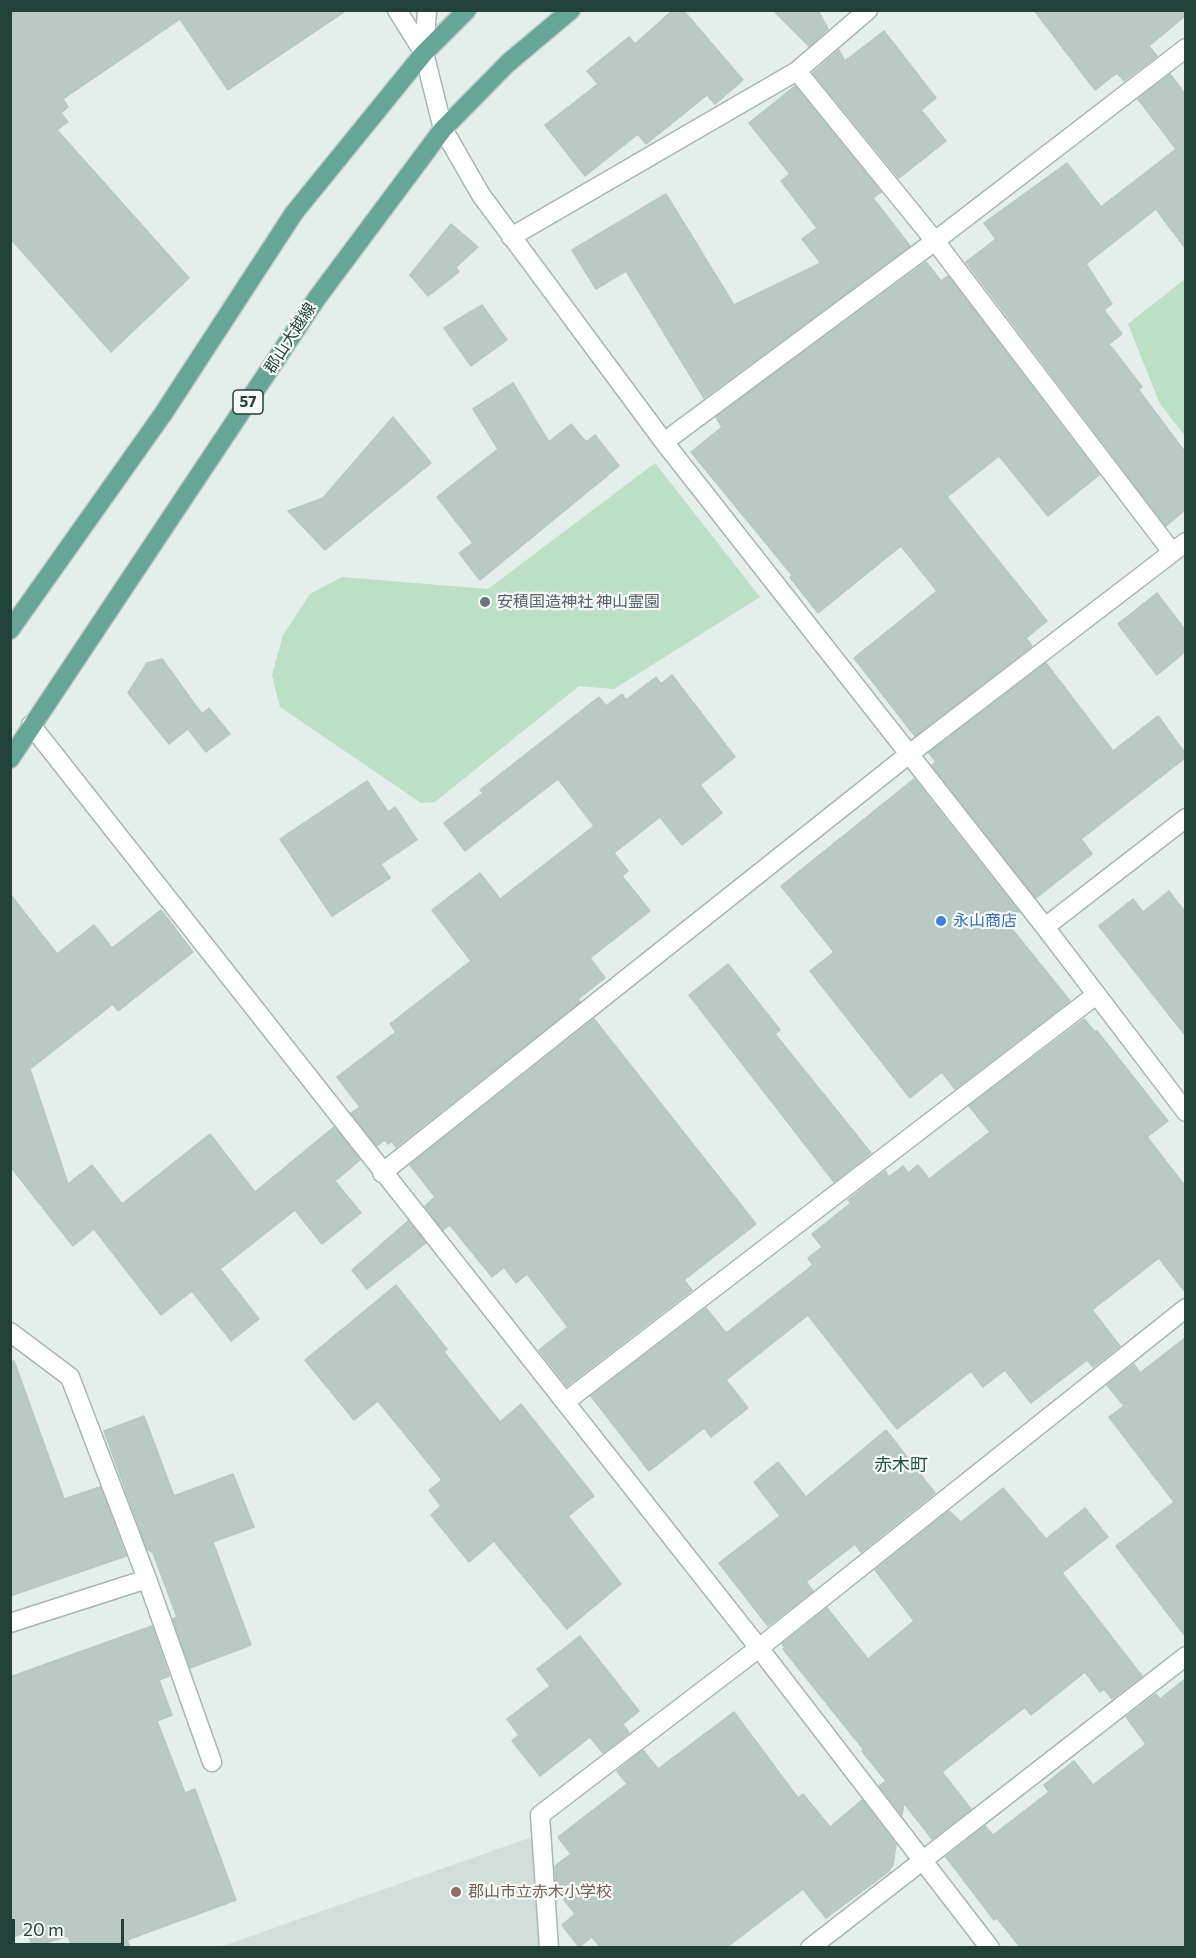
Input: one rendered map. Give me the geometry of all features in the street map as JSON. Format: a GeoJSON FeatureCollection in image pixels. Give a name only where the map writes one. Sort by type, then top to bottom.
{"type":"FeatureCollection","features":[{"type":"Feature","properties":{"kind":"main road"},"geometry":{"type":"LineString","coordinates":[[10,630],[163,414],[294,213],[424,53],[467,10]]}},
{"type":"Feature","properties":{"kind":"main road","name":"郡山大越線"},"geometry":{"type":"LineString","coordinates":[[10,759],[317,297],[443,129],[508,63],[571,10]]}},
{"type":"Feature","properties":{"kind":"street"},"geometry":{"type":"LineString","coordinates":[[397,10],[424,53]]}},
{"type":"Feature","properties":{"kind":"street"},"geometry":{"type":"LineString","coordinates":[[427,10],[424,53],[443,129],[481,195],[664,442],[1045,927],[1185,1112]]}},
{"type":"Feature","properties":{"kind":"street"},"geometry":{"type":"LineString","coordinates":[[511,237],[797,71],[868,10]]}},
{"type":"Feature","properties":{"kind":"street"},"geometry":{"type":"LineString","coordinates":[[664,442],[935,242],[1185,48]]}},
{"type":"Feature","properties":{"kind":"street"},"geometry":{"type":"LineString","coordinates":[[382,1173],[908,755],[1179,547],[797,71]]}},
{"type":"Feature","properties":{"kind":"street"},"geometry":{"type":"LineString","coordinates":[[31,726],[382,1173],[566,1402],[990,1947]]}},
{"type":"Feature","properties":{"kind":"street"},"geometry":{"type":"LineString","coordinates":[[1045,927],[1185,818]]}},
{"type":"Feature","properties":{"kind":"street"},"geometry":{"type":"LineString","coordinates":[[566,1402],[1096,995]]}},
{"type":"Feature","properties":{"kind":"street"},"geometry":{"type":"LineString","coordinates":[[549,1947],[540,1815],[759,1648],[1185,1308]]}},
{"type":"Feature","properties":{"kind":"street"},"geometry":{"type":"LineString","coordinates":[[10,1332],[70,1377],[147,1579],[212,1762]]}},
{"type":"Feature","properties":{"kind":"street"},"geometry":{"type":"LineString","coordinates":[[10,1623],[147,1579]]}},
{"type":"Feature","properties":{"kind":"street"},"geometry":{"type":"LineString","coordinates":[[810,1947],[1185,1656]]}},
{"type":"Feature","properties":{"kind":"shaded area","name":"郡山市立赤木小学校"},"geometry":{"type":"Polygon","coordinates":[[[532,1837],[540,1947],[220,1947],[532,1837]]]}},
{"type":"Feature","properties":{"kind":"green space"},"geometry":{"type":"Polygon","coordinates":[[[1185,279],[1185,436],[1160,404],[1128,324],[1185,279]]]}},
{"type":"Feature","properties":{"kind":"green space"},"geometry":{"type":"Polygon","coordinates":[[[655,463],[760,597],[614,689],[579,686],[435,802],[421,803],[280,707],[272,675],[283,635],[310,594],[342,577],[488,589],[655,463]]]}},
{"type":"Feature","properties":{"kind":"building"},"geometry":{"type":"Polygon","coordinates":[[[10,10],[347,10],[228,90],[180,19],[63,99],[68,107],[61,113],[68,122],[57,130],[189,278],[111,352],[10,238],[10,10]]]}},
{"type":"Feature","properties":{"kind":"building"},"geometry":{"type":"Polygon","coordinates":[[[673,10],[683,10],[743,80],[715,104],[707,95],[646,144],[638,134],[585,176],[545,125],[598,84],[587,71],[629,37],[635,44],[673,10]]]}},
{"type":"Feature","properties":{"kind":"building"},"geometry":{"type":"Polygon","coordinates":[[[773,10],[818,10],[828,29],[809,46],[773,10]]]}},
{"type":"Feature","properties":{"kind":"building"},"geometry":{"type":"Polygon","coordinates":[[[1034,10],[1185,10],[1185,16],[1149,46],[1157,56],[1124,81],[1117,73],[1095,90],[1034,10]]]}},
{"type":"Feature","properties":{"kind":"building"},"geometry":{"type":"Polygon","coordinates":[[[884,31],[936,98],[921,110],[946,141],[899,178],[813,73],[839,50],[845,61],[884,31]]]}},
{"type":"Feature","properties":{"kind":"building"},"geometry":{"type":"Polygon","coordinates":[[[1170,74],[1185,94],[1185,248],[1156,209],[1086,264],[1112,304],[1104,310],[1122,334],[1109,344],[1142,387],[1138,389],[1185,452],[1185,510],[1166,526],[966,262],[996,239],[984,223],[1067,163],[1101,207],[1176,149],[1138,99],[1170,74]]]}},
{"type":"Feature","properties":{"kind":"building"},"geometry":{"type":"Polygon","coordinates":[[[795,86],[881,192],[873,198],[910,246],[704,398],[626,271],[596,289],[572,250],[666,194],[734,305],[821,263],[802,239],[817,228],[781,181],[790,174],[749,123],[795,86]]]}},
{"type":"Feature","properties":{"kind":"building"},"geometry":{"type":"Polygon","coordinates":[[[451,224],[478,247],[456,267],[459,272],[428,296],[410,275],[451,224]]]}},
{"type":"Feature","properties":{"kind":"building"},"geometry":{"type":"Polygon","coordinates":[[[926,262],[941,281],[948,276],[1099,475],[1048,516],[999,456],[947,497],[1047,621],[1026,638],[1032,646],[915,736],[854,658],[937,591],[901,546],[818,613],[790,577],[792,575],[691,452],[722,427],[716,417],[926,262]]]}},
{"type":"Feature","properties":{"kind":"building"},"geometry":{"type":"Polygon","coordinates":[[[482,305],[507,340],[471,366],[444,328],[482,305]]]}},
{"type":"Feature","properties":{"kind":"building"},"geometry":{"type":"Polygon","coordinates":[[[513,383],[549,442],[571,424],[586,442],[595,435],[619,466],[480,580],[459,553],[473,543],[437,497],[498,449],[473,409],[513,383]]]}},
{"type":"Feature","properties":{"kind":"building"},"geometry":{"type":"Polygon","coordinates":[[[393,417],[431,463],[325,550],[288,511],[323,498],[393,417]]]}},
{"type":"Feature","properties":{"kind":"building"},"geometry":{"type":"Polygon","coordinates":[[[1157,593],[1185,630],[1185,652],[1157,675],[1118,624],[1157,593]]]}},
{"type":"Feature","properties":{"kind":"building"},"geometry":{"type":"Polygon","coordinates":[[[162,659],[202,714],[209,708],[230,734],[206,752],[188,729],[169,744],[128,693],[147,663],[162,659]]]}},
{"type":"Feature","properties":{"kind":"building"},"geometry":{"type":"Polygon","coordinates":[[[1046,663],[1113,751],[1158,716],[1185,753],[1185,758],[1081,839],[1092,854],[1036,898],[932,765],[936,762],[929,753],[1046,663]]]}},
{"type":"Feature","properties":{"kind":"building"},"geometry":{"type":"Polygon","coordinates":[[[672,675],[735,757],[700,785],[722,813],[682,845],[660,817],[614,853],[628,871],[622,876],[650,911],[590,958],[605,978],[578,999],[580,1002],[396,1147],[392,1141],[388,1144],[385,1140],[377,1146],[351,1113],[360,1107],[337,1077],[396,1032],[390,1024],[471,961],[432,910],[480,873],[500,899],[594,826],[558,779],[465,851],[444,823],[483,793],[480,790],[599,697],[606,706],[622,694],[626,700],[656,677],[661,684],[672,675]]]}},
{"type":"Feature","properties":{"kind":"building"},"geometry":{"type":"Polygon","coordinates":[[[914,779],[1019,912],[1009,919],[1015,927],[1012,929],[1070,1001],[955,1089],[942,1072],[910,1098],[810,971],[834,952],[781,886],[914,779]]]}},
{"type":"Feature","properties":{"kind":"building"},"geometry":{"type":"Polygon","coordinates":[[[367,781],[388,812],[395,807],[417,840],[381,864],[390,878],[332,916],[280,839],[367,781]]]}},
{"type":"Feature","properties":{"kind":"building"},"geometry":{"type":"Polygon","coordinates":[[[1169,891],[1185,912],[1185,1035],[1099,926],[1133,899],[1143,912],[1169,891]]]}},
{"type":"Feature","properties":{"kind":"building"},"geometry":{"type":"Polygon","coordinates":[[[10,894],[57,954],[94,925],[112,948],[161,910],[193,952],[118,1011],[113,1004],[30,1069],[68,1184],[92,1165],[122,1204],[210,1134],[255,1192],[334,1127],[360,1160],[335,1181],[361,1213],[322,1244],[295,1210],[220,1269],[259,1319],[231,1341],[192,1291],[161,1315],[94,1229],[73,1246],[10,1166],[10,894]]]}},
{"type":"Feature","properties":{"kind":"building"},"geometry":{"type":"Polygon","coordinates":[[[728,964],[780,1030],[775,1034],[871,1153],[834,1182],[689,995],[728,964]]]}},
{"type":"Feature","properties":{"kind":"building"},"geometry":{"type":"Polygon","coordinates":[[[594,1019],[756,1224],[684,1280],[692,1290],[567,1386],[539,1350],[568,1327],[527,1274],[516,1283],[504,1267],[492,1277],[450,1225],[443,1230],[425,1206],[435,1197],[410,1165],[594,1019]]]}},
{"type":"Feature","properties":{"kind":"building"},"geometry":{"type":"Polygon","coordinates":[[[1084,1019],[1095,1032],[1097,1031],[1168,1121],[1147,1137],[1185,1186],[1185,1292],[1159,1258],[1092,1310],[1120,1346],[1093,1367],[1087,1360],[1031,1403],[1005,1370],[983,1387],[971,1371],[897,1429],[808,1315],[726,1380],[748,1408],[711,1437],[704,1428],[649,1471],[591,1396],[706,1308],[726,1333],[813,1265],[808,1258],[822,1247],[812,1234],[851,1203],[848,1200],[885,1171],[889,1177],[903,1166],[908,1173],[918,1165],[929,1179],[990,1132],[969,1106],[1084,1019]]]}},
{"type":"Feature","properties":{"kind":"building"},"geometry":{"type":"Polygon","coordinates":[[[408,1221],[426,1243],[367,1289],[352,1270],[408,1221]]]}},
{"type":"Feature","properties":{"kind":"building"},"geometry":{"type":"Polygon","coordinates":[[[396,1285],[447,1349],[444,1352],[500,1422],[521,1404],[594,1496],[568,1516],[621,1584],[567,1629],[494,1541],[469,1562],[431,1515],[441,1506],[429,1490],[442,1480],[378,1401],[354,1420],[305,1360],[396,1285]]]}},
{"type":"Feature","properties":{"kind":"building"},"geometry":{"type":"Polygon","coordinates":[[[1185,1338],[1185,1636],[1116,1546],[1174,1502],[1109,1417],[1124,1406],[1107,1385],[1134,1364],[1140,1373],[1185,1338]]]}},
{"type":"Feature","properties":{"kind":"building"},"geometry":{"type":"Polygon","coordinates":[[[14,1361],[64,1499],[100,1487],[126,1556],[10,1596],[10,1362],[14,1361]]]}},
{"type":"Feature","properties":{"kind":"building"},"geometry":{"type":"Polygon","coordinates":[[[144,1416],[174,1496],[233,1474],[254,1527],[213,1542],[251,1645],[190,1668],[173,1619],[177,1617],[153,1553],[147,1549],[104,1431],[144,1416]]]}},
{"type":"Feature","properties":{"kind":"building"},"geometry":{"type":"Polygon","coordinates":[[[886,1430],[935,1493],[861,1552],[855,1544],[806,1582],[813,1591],[768,1626],[719,1563],[780,1516],[754,1482],[778,1462],[806,1497],[886,1430]]]}},
{"type":"Feature","properties":{"kind":"building"},"geometry":{"type":"Polygon","coordinates":[[[1003,1488],[1046,1539],[1085,1508],[1108,1537],[1062,1573],[1142,1676],[1112,1699],[1104,1689],[1100,1692],[1085,1672],[1031,1715],[1025,1707],[942,1772],[971,1809],[932,1839],[904,1803],[902,1815],[879,1786],[886,1781],[783,1649],[785,1648],[782,1644],[827,1608],[868,1659],[914,1621],[875,1570],[949,1511],[961,1522],[1003,1488]]]}},
{"type":"Feature","properties":{"kind":"building"},"geometry":{"type":"Polygon","coordinates":[[[152,1626],[169,1676],[159,1680],[172,1715],[157,1721],[185,1793],[195,1789],[236,1900],[127,1940],[130,1947],[72,1947],[68,1936],[33,1947],[27,1932],[10,1938],[10,1677],[152,1626]]]}},
{"type":"Feature","properties":{"kind":"building"},"geometry":{"type":"Polygon","coordinates":[[[580,1636],[639,1711],[623,1724],[629,1733],[603,1753],[590,1737],[540,1776],[512,1741],[519,1735],[507,1719],[550,1686],[537,1669],[580,1636]]]}},
{"type":"Feature","properties":{"kind":"building"},"geometry":{"type":"Polygon","coordinates":[[[1185,1679],[1185,1947],[1020,1947],[997,1918],[994,1920],[946,1857],[985,1826],[993,1835],[1049,1792],[1044,1785],[1074,1761],[1093,1785],[1146,1744],[1126,1717],[1156,1694],[1160,1699],[1185,1679]]]}},
{"type":"Feature","properties":{"kind":"building"},"geometry":{"type":"Polygon","coordinates":[[[734,1712],[798,1798],[803,1794],[830,1827],[862,1800],[896,1845],[893,1865],[888,1872],[826,1918],[803,1889],[727,1947],[600,1947],[592,1937],[579,1947],[562,1925],[575,1914],[556,1889],[555,1866],[571,1854],[558,1837],[627,1784],[617,1771],[643,1750],[658,1769],[734,1712]]]}},
{"type":"Feature","properties":{"kind":"place","name":"安積国造神社 神山霊園"},"geometry":{"type":"Point","coordinates":[485,602]}},
{"type":"Feature","properties":{"kind":"place","name":"永山商店"},"geometry":{"type":"Point","coordinates":[941,921]}},
{"type":"Feature","properties":{"kind":"place","name":"郡山市立赤木小学校"},"geometry":{"type":"Point","coordinates":[456,1892]}},
{"type":"Feature","properties":{"kind":"district","name":"赤木町"},"geometry":{"type":"Point","coordinates":[901,1465]}}]}
